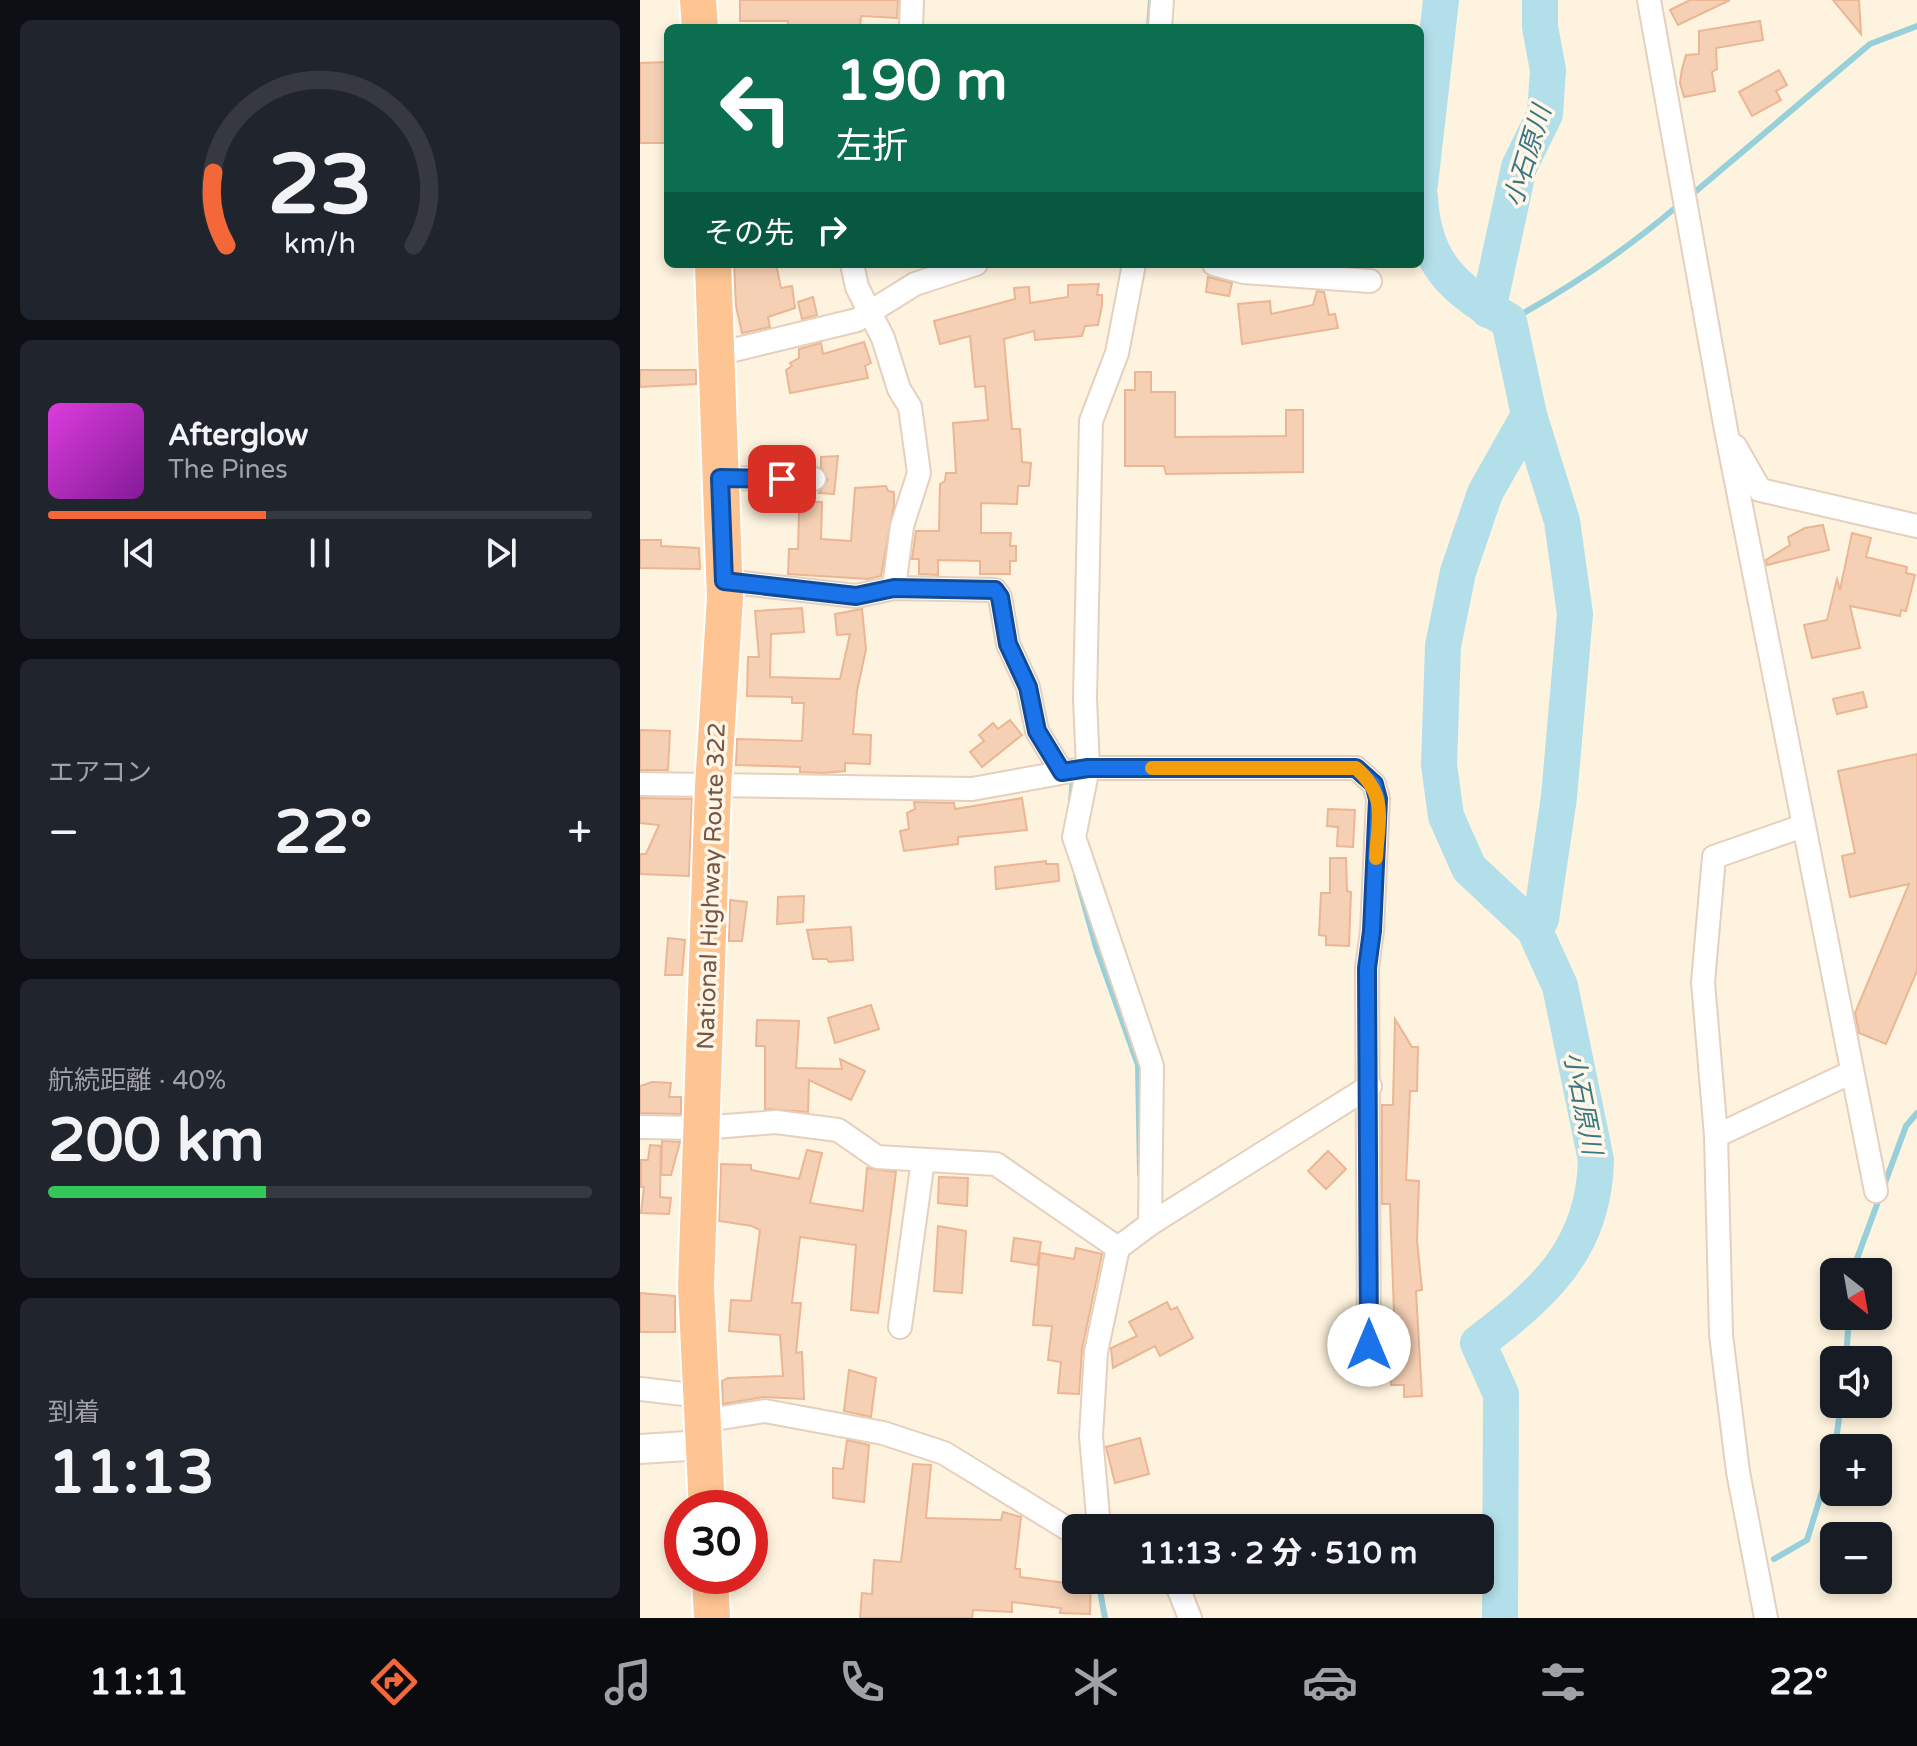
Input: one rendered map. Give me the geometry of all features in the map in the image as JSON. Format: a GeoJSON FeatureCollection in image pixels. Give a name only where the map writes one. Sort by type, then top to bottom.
{"type":"FeatureCollection","features":[{"type":"Feature","properties":{"kind":"highway"},"geometry":{"type":"LineString","coordinates":[[698,0],[700,24]]}},
{"type":"Feature","properties":{"kind":"highway","name":"National Highway Route 322"},"geometry":{"type":"LineString","coordinates":[[706,1490],[696,1287],[713,787],[724,581],[713,268]]}},
{"type":"Feature","properties":{"kind":"highway"},"geometry":{"type":"LineString","coordinates":[[711,1594],[712,1618]]}},
{"type":"Feature","properties":{"kind":"street"},"geometry":{"type":"LineString","coordinates":[[911,24],[912,0]]}},
{"type":"Feature","properties":{"kind":"street"},"geometry":{"type":"LineString","coordinates":[[1160,24],[1162,0]]}},
{"type":"Feature","properties":{"kind":"street"},"geometry":{"type":"LineString","coordinates":[[1649,0],[1726,430],[1876,1191]]}},
{"type":"Feature","properties":{"kind":"street"},"geometry":{"type":"LineString","coordinates":[[853,268],[857,287],[883,338],[899,389],[910,407],[919,473],[902,526],[894,588]]}},
{"type":"Feature","properties":{"kind":"street"},"geometry":{"type":"LineString","coordinates":[[717,354],[857,320],[915,284],[964,268]]}},
{"type":"Feature","properties":{"kind":"street"},"geometry":{"type":"LineString","coordinates":[[1133,268],[1117,353],[1091,421],[1085,698],[1075,770],[1074,837],[1152,1066],[1150,1224]]}},
{"type":"Feature","properties":{"kind":"street"},"geometry":{"type":"LineString","coordinates":[[1229,268],[1244,272],[1370,281]]}},
{"type":"Feature","properties":{"kind":"street"},"geometry":{"type":"LineString","coordinates":[[1726,430],[1760,490],[1917,526]]}},
{"type":"Feature","properties":{"kind":"street"},"geometry":{"type":"LineString","coordinates":[[720,478],[814,479]]}},
{"type":"Feature","properties":{"kind":"street"},"geometry":{"type":"LineString","coordinates":[[724,581],[856,596],[894,588],[995,590],[1000,597],[1008,644],[1028,687],[1037,731],[1075,770]]}},
{"type":"Feature","properties":{"kind":"street"},"geometry":{"type":"LineString","coordinates":[[640,784],[972,789],[1075,770],[1356,768],[1374,784],[1378,814],[1367,968],[1369,1345]]}},
{"type":"Feature","properties":{"kind":"street"},"geometry":{"type":"LineString","coordinates":[[1766,1618],[1738,1472],[1721,1335],[1716,1136],[1703,982],[1714,857],[1803,826]]}},
{"type":"Feature","properties":{"kind":"street"},"geometry":{"type":"LineString","coordinates":[[1716,1136],[1852,1072]]}},
{"type":"Feature","properties":{"kind":"street"},"geometry":{"type":"LineString","coordinates":[[1098,1514],[1091,1436],[1095,1366],[1115,1246],[1370,1086]]}},
{"type":"Feature","properties":{"kind":"street"},"geometry":{"type":"LineString","coordinates":[[640,1127],[701,1128],[776,1122],[838,1130],[877,1157],[996,1164],[1115,1246]]}},
{"type":"Feature","properties":{"kind":"street"},"geometry":{"type":"LineString","coordinates":[[900,1327],[923,1160]]}},
{"type":"Feature","properties":{"kind":"street"},"geometry":{"type":"LineString","coordinates":[[640,1389],[702,1420]]}},
{"type":"Feature","properties":{"kind":"street"},"geometry":{"type":"LineString","coordinates":[[640,1449],[702,1420],[765,1411],[883,1433],[944,1453],[1062,1525]]}},
{"type":"Feature","properties":{"kind":"street"},"geometry":{"type":"LineString","coordinates":[[1181,1594],[1190,1618]]}},
{"type":"Feature","properties":{"kind":"building"},"geometry":{"type":"Polygon","coordinates":[[[740,0],[898,0],[897,18],[861,16],[860,24],[740,21],[740,0]]]}},
{"type":"Feature","properties":{"kind":"building"},"geometry":{"type":"Polygon","coordinates":[[[1690,0],[1730,0],[1678,25],[1670,10],[1690,0]]]}},
{"type":"Feature","properties":{"kind":"building"},"geometry":{"type":"Polygon","coordinates":[[[1833,0],[1859,0],[1861,34],[1833,0]]]}},
{"type":"Feature","properties":{"kind":"building"},"geometry":{"type":"Polygon","coordinates":[[[1760,21],[1763,40],[1716,48],[1717,69],[1712,72],[1715,91],[1684,97],[1680,83],[1682,69],[1686,55],[1699,54],[1699,31],[1760,21]]]}},
{"type":"Feature","properties":{"kind":"building"},"geometry":{"type":"Polygon","coordinates":[[[664,62],[664,143],[640,143],[640,63],[664,62]]]}},
{"type":"Feature","properties":{"kind":"building"},"geometry":{"type":"Polygon","coordinates":[[[1779,70],[1787,85],[1776,91],[1781,100],[1752,116],[1739,92],[1779,70]]]}},
{"type":"Feature","properties":{"kind":"building"},"geometry":{"type":"Polygon","coordinates":[[[734,268],[777,268],[781,288],[792,286],[795,308],[768,317],[770,327],[742,333],[736,306],[734,268]]]}},
{"type":"Feature","properties":{"kind":"building"},"geometry":{"type":"Polygon","coordinates":[[[1208,277],[1232,283],[1229,296],[1206,292],[1208,277]]]}},
{"type":"Feature","properties":{"kind":"building"},"geometry":{"type":"Polygon","coordinates":[[[1099,284],[1097,295],[1102,295],[1102,305],[1098,325],[1085,326],[1082,336],[1035,340],[1034,331],[1004,339],[1012,429],[1020,429],[1022,462],[1031,463],[1029,486],[1018,486],[1017,504],[981,503],[981,533],[1011,533],[1010,546],[1016,546],[1016,561],[1010,561],[1010,574],[980,574],[980,561],[938,560],[938,575],[919,574],[919,559],[912,559],[916,531],[939,531],[940,484],[945,481],[946,473],[956,473],[953,423],[988,420],[985,386],[975,387],[970,336],[940,344],[934,321],[1015,299],[1014,288],[1029,287],[1030,303],[1068,297],[1068,285],[1099,284]]]}},
{"type":"Feature","properties":{"kind":"building"},"geometry":{"type":"Polygon","coordinates":[[[1317,291],[1324,292],[1329,315],[1335,314],[1338,328],[1242,344],[1238,304],[1270,301],[1271,314],[1313,305],[1317,291]]]}},
{"type":"Feature","properties":{"kind":"building"},"geometry":{"type":"Polygon","coordinates":[[[813,297],[817,315],[802,319],[798,302],[813,297]]]}},
{"type":"Feature","properties":{"kind":"building"},"geometry":{"type":"Polygon","coordinates":[[[864,342],[871,363],[865,366],[868,378],[790,393],[786,370],[792,366],[790,363],[799,358],[799,349],[821,343],[823,354],[864,342]]]}},
{"type":"Feature","properties":{"kind":"building"},"geometry":{"type":"Polygon","coordinates":[[[640,370],[696,370],[696,384],[640,387],[640,370]]]}},
{"type":"Feature","properties":{"kind":"building"},"geometry":{"type":"Polygon","coordinates":[[[1135,372],[1151,372],[1151,392],[1175,392],[1175,437],[1286,436],[1286,410],[1303,410],[1303,472],[1166,474],[1164,466],[1125,466],[1125,390],[1135,390],[1135,372]]]}},
{"type":"Feature","properties":{"kind":"building"},"geometry":{"type":"Polygon","coordinates":[[[838,456],[834,494],[819,493],[828,480],[821,467],[821,457],[838,456]]]}},
{"type":"Feature","properties":{"kind":"building"},"geometry":{"type":"Polygon","coordinates":[[[886,486],[888,491],[894,492],[894,505],[881,576],[868,579],[788,574],[789,549],[798,549],[799,513],[804,510],[805,502],[822,502],[821,539],[851,541],[855,488],[886,486]]]}},
{"type":"Feature","properties":{"kind":"building"},"geometry":{"type":"Polygon","coordinates":[[[1823,525],[1829,550],[1767,565],[1766,560],[1790,545],[1788,537],[1805,528],[1823,525]]]}},
{"type":"Feature","properties":{"kind":"building"},"geometry":{"type":"Polygon","coordinates":[[[1852,533],[1871,538],[1866,557],[1907,567],[1906,573],[1915,575],[1906,611],[1901,610],[1900,616],[1850,606],[1860,648],[1812,658],[1804,625],[1827,620],[1837,579],[1840,590],[1852,533]]]}},
{"type":"Feature","properties":{"kind":"building"},"geometry":{"type":"Polygon","coordinates":[[[640,540],[661,540],[661,546],[699,548],[700,569],[640,568],[640,540]]]}},
{"type":"Feature","properties":{"kind":"building"},"geometry":{"type":"Polygon","coordinates":[[[802,608],[804,632],[771,634],[770,677],[840,679],[850,634],[837,635],[835,614],[862,609],[866,649],[857,691],[853,734],[871,735],[870,764],[845,763],[845,771],[824,773],[800,772],[800,767],[736,765],[737,739],[802,741],[804,703],[792,703],[792,697],[747,696],[748,657],[759,657],[755,611],[802,608]]]}},
{"type":"Feature","properties":{"kind":"building"},"geometry":{"type":"Polygon","coordinates":[[[1863,692],[1867,707],[1837,714],[1833,699],[1863,692]]]}},
{"type":"Feature","properties":{"kind":"building"},"geometry":{"type":"Polygon","coordinates":[[[1010,720],[1022,735],[982,767],[970,752],[984,741],[979,735],[993,723],[998,729],[1010,720]]]}},
{"type":"Feature","properties":{"kind":"building"},"geometry":{"type":"Polygon","coordinates":[[[640,730],[670,731],[668,770],[640,770],[640,730]]]}},
{"type":"Feature","properties":{"kind":"building"},"geometry":{"type":"Polygon","coordinates":[[[1917,754],[1917,971],[1886,1044],[1859,1033],[1855,1013],[1909,884],[1850,897],[1842,856],[1855,853],[1838,771],[1917,754]]]}},
{"type":"Feature","properties":{"kind":"building"},"geometry":{"type":"Polygon","coordinates":[[[640,798],[692,799],[689,876],[640,874],[640,854],[646,854],[659,825],[640,823],[640,798]]]}},
{"type":"Feature","properties":{"kind":"building"},"geometry":{"type":"Polygon","coordinates":[[[1022,798],[1027,830],[958,837],[958,844],[904,851],[900,831],[909,829],[907,813],[915,809],[914,802],[954,803],[955,809],[1022,798]]]}},
{"type":"Feature","properties":{"kind":"building"},"geometry":{"type":"Polygon","coordinates":[[[1328,809],[1355,810],[1353,847],[1337,846],[1338,827],[1327,826],[1328,809]]]}},
{"type":"Feature","properties":{"kind":"building"},"geometry":{"type":"Polygon","coordinates":[[[1330,858],[1346,858],[1347,891],[1351,892],[1349,946],[1326,945],[1326,936],[1319,935],[1321,893],[1330,893],[1330,858]]]}},
{"type":"Feature","properties":{"kind":"building"},"geometry":{"type":"Polygon","coordinates":[[[1046,861],[1046,864],[1058,864],[1059,881],[996,889],[995,867],[1046,861]]]}},
{"type":"Feature","properties":{"kind":"building"},"geometry":{"type":"Polygon","coordinates":[[[804,896],[803,922],[777,924],[778,897],[804,896]]]}},
{"type":"Feature","properties":{"kind":"building"},"geometry":{"type":"Polygon","coordinates":[[[730,900],[747,902],[742,941],[729,941],[730,900]]]}},
{"type":"Feature","properties":{"kind":"building"},"geometry":{"type":"Polygon","coordinates":[[[851,927],[853,960],[829,962],[827,959],[813,959],[807,930],[851,927]]]}},
{"type":"Feature","properties":{"kind":"building"},"geometry":{"type":"Polygon","coordinates":[[[668,938],[685,940],[682,975],[665,975],[668,938]]]}},
{"type":"Feature","properties":{"kind":"building"},"geometry":{"type":"Polygon","coordinates":[[[871,1005],[879,1029],[835,1043],[828,1018],[871,1005]]]}},
{"type":"Feature","properties":{"kind":"building"},"geometry":{"type":"Polygon","coordinates":[[[1395,1019],[1412,1047],[1418,1047],[1417,1091],[1410,1091],[1406,1180],[1419,1181],[1417,1240],[1422,1290],[1416,1291],[1422,1396],[1404,1397],[1404,1385],[1391,1385],[1394,1312],[1390,1204],[1382,1204],[1382,1105],[1393,1105],[1395,1019]]]}},
{"type":"Feature","properties":{"kind":"building"},"geometry":{"type":"Polygon","coordinates":[[[757,1020],[799,1021],[796,1068],[842,1069],[840,1059],[865,1071],[851,1100],[809,1080],[808,1112],[765,1109],[765,1046],[756,1046],[757,1020]]]}},
{"type":"Feature","properties":{"kind":"building"},"geometry":{"type":"Polygon","coordinates":[[[652,1082],[671,1083],[669,1097],[681,1097],[681,1114],[640,1113],[640,1086],[652,1082]]]}},
{"type":"Feature","properties":{"kind":"building"},"geometry":{"type":"Polygon","coordinates":[[[662,1141],[680,1142],[671,1175],[661,1175],[662,1141]]]}},
{"type":"Feature","properties":{"kind":"building"},"geometry":{"type":"Polygon","coordinates":[[[650,1145],[661,1146],[660,1197],[671,1198],[669,1214],[641,1213],[644,1187],[641,1187],[641,1160],[648,1160],[650,1145]]]}},
{"type":"Feature","properties":{"kind":"building"},"geometry":{"type":"Polygon","coordinates":[[[807,1150],[822,1153],[810,1203],[863,1211],[867,1168],[896,1172],[878,1313],[851,1310],[856,1245],[800,1237],[792,1303],[801,1303],[796,1353],[802,1352],[804,1399],[763,1397],[723,1404],[722,1381],[728,1378],[783,1376],[780,1335],[729,1331],[731,1300],[751,1301],[760,1230],[719,1221],[721,1164],[751,1165],[751,1170],[799,1179],[807,1150]]]}},
{"type":"Feature","properties":{"kind":"building"},"geometry":{"type":"Polygon","coordinates":[[[1328,1151],[1346,1169],[1326,1189],[1308,1171],[1328,1151]]]}},
{"type":"Feature","properties":{"kind":"building"},"geometry":{"type":"Polygon","coordinates":[[[939,1177],[968,1178],[967,1206],[938,1203],[939,1177]]]}},
{"type":"Feature","properties":{"kind":"building"},"geometry":{"type":"Polygon","coordinates":[[[938,1226],[966,1231],[962,1293],[934,1291],[938,1226]]]}},
{"type":"Feature","properties":{"kind":"building"},"geometry":{"type":"Polygon","coordinates":[[[1014,1238],[1041,1242],[1037,1265],[1011,1261],[1014,1238]]]}},
{"type":"Feature","properties":{"kind":"building"},"geometry":{"type":"Polygon","coordinates":[[[1076,1248],[1102,1254],[1082,1349],[1079,1394],[1058,1393],[1061,1362],[1048,1360],[1052,1326],[1033,1325],[1040,1253],[1074,1259],[1076,1248]]]}},
{"type":"Feature","properties":{"kind":"building"},"geometry":{"type":"Polygon","coordinates":[[[640,1293],[675,1296],[675,1332],[640,1332],[640,1293]]]}},
{"type":"Feature","properties":{"kind":"building"},"geometry":{"type":"Polygon","coordinates":[[[1167,1302],[1171,1310],[1177,1307],[1193,1338],[1160,1356],[1155,1346],[1113,1368],[1111,1348],[1137,1336],[1129,1322],[1167,1302]]]}},
{"type":"Feature","properties":{"kind":"building"},"geometry":{"type":"Polygon","coordinates":[[[849,1370],[876,1378],[871,1417],[844,1411],[849,1370]]]}},
{"type":"Feature","properties":{"kind":"building"},"geometry":{"type":"Polygon","coordinates":[[[1140,1438],[1149,1474],[1115,1483],[1106,1447],[1140,1438]]]}},
{"type":"Feature","properties":{"kind":"building"},"geometry":{"type":"Polygon","coordinates":[[[847,1440],[869,1445],[864,1502],[833,1498],[833,1468],[843,1469],[847,1440]]]}},
{"type":"Feature","properties":{"kind":"building"},"geometry":{"type":"Polygon","coordinates":[[[913,1464],[931,1465],[926,1518],[1001,1520],[1003,1512],[1021,1517],[1015,1569],[1020,1569],[1020,1577],[1062,1582],[1062,1594],[1091,1594],[1090,1614],[1060,1613],[1061,1608],[1012,1602],[1012,1612],[973,1610],[972,1618],[860,1618],[862,1593],[872,1594],[874,1560],[901,1562],[913,1464]]]}},
{"type":"Feature","properties":{"kind":"waterway"},"geometry":{"type":"LineString","coordinates":[[1149,24],[1151,0]]}},
{"type":"Feature","properties":{"kind":"waterway","name":"小石原川"},"geometry":{"type":"LineString","coordinates":[[1424,149],[1441,0]]}},
{"type":"Feature","properties":{"kind":"waterway","name":"小石原川"},"geometry":{"type":"LineString","coordinates":[[1488,310],[1519,167],[1545,114],[1548,70],[1540,27],[1540,0]]}},
{"type":"Feature","properties":{"kind":"waterway"},"geometry":{"type":"LineString","coordinates":[[1689,197],[1870,44],[1917,26]]}},
{"type":"Feature","properties":{"kind":"waterway"},"geometry":{"type":"LineString","coordinates":[[1509,321],[1597,267],[1680,204]]}},
{"type":"Feature","properties":{"kind":"waterway","name":"小石原川"},"geometry":{"type":"LineString","coordinates":[[1424,228],[1435,257],[1445,272],[1472,298],[1509,321],[1529,415],[1562,521],[1575,614],[1559,797],[1541,919],[1534,929]]}},
{"type":"Feature","properties":{"kind":"waterway","name":"小石原川"},"geometry":{"type":"LineString","coordinates":[[1500,1618],[1501,1394],[1478,1343],[1524,1306],[1561,1266],[1586,1219],[1596,1160],[1560,986],[1534,929],[1469,868],[1446,816],[1439,765],[1443,646],[1458,572],[1485,493],[1529,415]]}},
{"type":"Feature","properties":{"kind":"waterway"},"geometry":{"type":"LineString","coordinates":[[1071,802],[1073,777]]}},
{"type":"Feature","properties":{"kind":"waterway"},"geometry":{"type":"LineString","coordinates":[[1076,875],[1096,947],[1138,1065],[1140,1174]]}},
{"type":"Feature","properties":{"kind":"waterway"},"geometry":{"type":"LineString","coordinates":[[1857,1258],[1906,1126],[1917,1113]]}},
{"type":"Feature","properties":{"kind":"waterway"},"geometry":{"type":"LineString","coordinates":[[1847,1346],[1848,1330]]}},
{"type":"Feature","properties":{"kind":"waterway"},"geometry":{"type":"LineString","coordinates":[[1837,1434],[1839,1418]]}},
{"type":"Feature","properties":{"kind":"waterway"},"geometry":{"type":"LineString","coordinates":[[1774,1559],[1807,1540],[1820,1498]]}},
{"type":"Feature","properties":{"kind":"waterway"},"geometry":{"type":"LineString","coordinates":[[1101,1594],[1105,1618]]}},
{"type":"Feature","properties":{"kind":"slow traffic"},"geometry":{"type":"LineString","coordinates":[[1152,768],[1356,768],[1374,784],[1378,799],[1376,858]]}},
{"type":"Feature","properties":{"kind":"route"},"geometry":{"type":"LineString","coordinates":[[782,479],[720,478],[724,581],[856,596],[894,588],[995,590],[1000,597],[1008,644],[1028,687],[1037,731],[1062,772],[1088,768],[1356,768],[1374,784],[1378,799],[1372,931],[1367,968],[1369,1345]]}}]}
